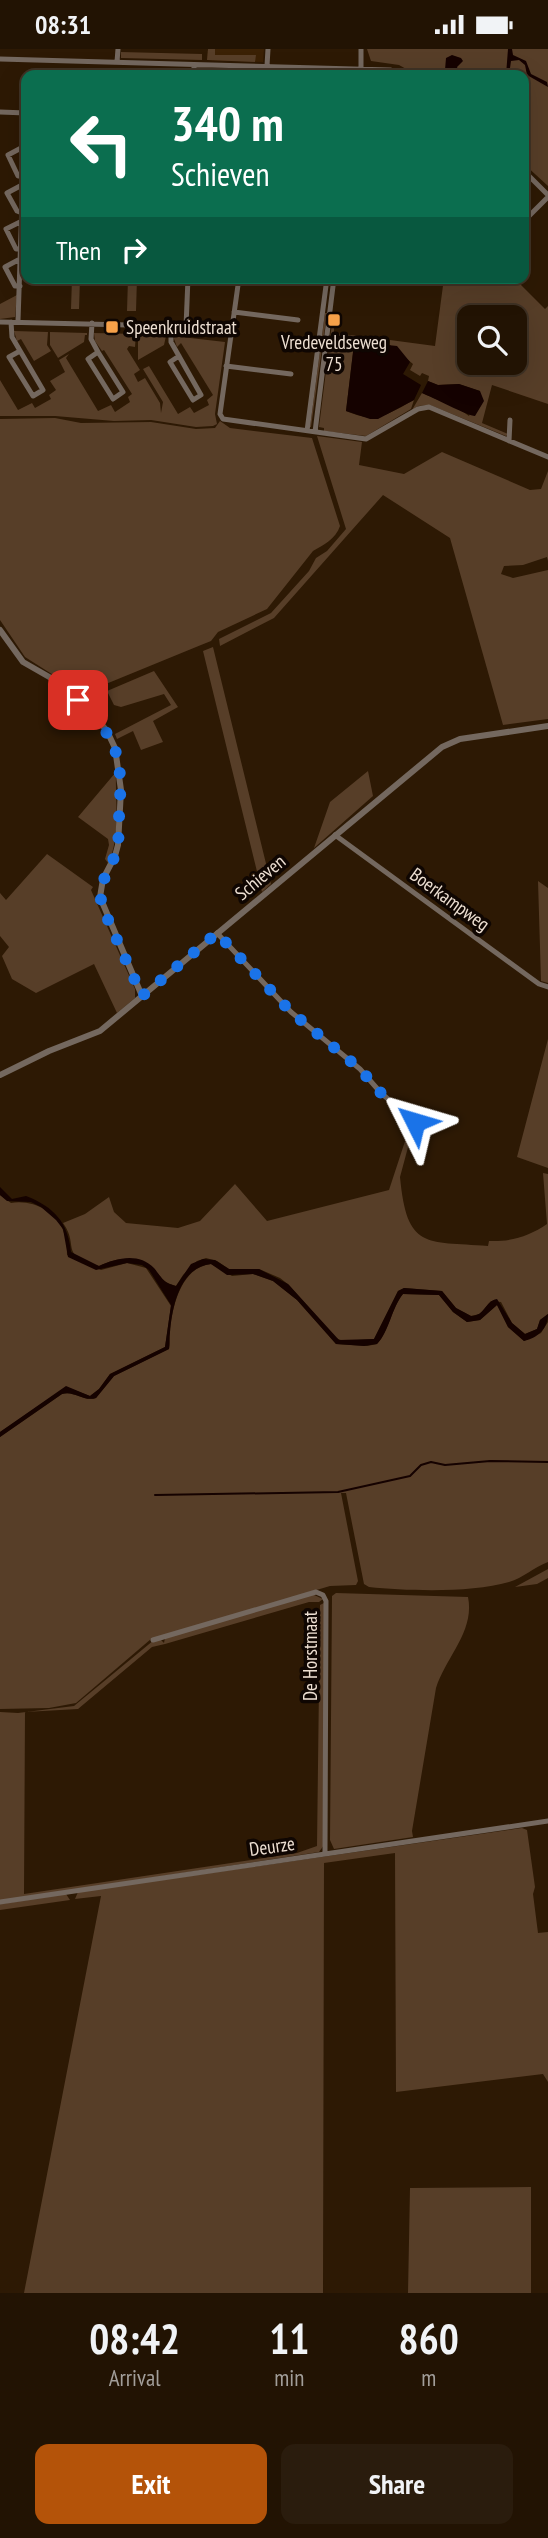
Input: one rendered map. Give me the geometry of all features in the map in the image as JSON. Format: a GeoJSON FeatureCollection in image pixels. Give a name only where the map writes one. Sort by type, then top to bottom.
{"type":"FeatureCollection","features":[{"type":"Feature","properties":{"kind":"street"},"geometry":{"type":"LineString","coordinates":[[117,62],[118,49]]}},
{"type":"Feature","properties":{"kind":"street"},"geometry":{"type":"LineString","coordinates":[[268,49],[268,70]]}},
{"type":"Feature","properties":{"kind":"street"},"geometry":{"type":"LineString","coordinates":[[361,49],[361,70]]}},
{"type":"Feature","properties":{"kind":"street"},"geometry":{"type":"LineString","coordinates":[[0,59],[22,56],[117,62],[267,66],[294,70]]}},
{"type":"Feature","properties":{"kind":"street"},"geometry":{"type":"LineString","coordinates":[[194,65],[194,70]]}},
{"type":"Feature","properties":{"kind":"street"},"geometry":{"type":"LineString","coordinates":[[0,113],[21,113]]}},
{"type":"Feature","properties":{"kind":"street"},"geometry":{"type":"LineString","coordinates":[[21,149],[8,155],[18,176],[21,176]]}},
{"type":"Feature","properties":{"kind":"street"},"geometry":{"type":"LineString","coordinates":[[529,176],[548,196],[529,216]]}},
{"type":"Feature","properties":{"kind":"street"},"geometry":{"type":"LineString","coordinates":[[21,186],[7,193],[21,216]]}},
{"type":"Feature","properties":{"kind":"street"},"geometry":{"type":"LineString","coordinates":[[20,249],[16,249],[5,229],[21,219]]}},
{"type":"Feature","properties":{"kind":"street"},"geometry":{"type":"LineString","coordinates":[[20,351],[9,357],[33,396],[43,390],[12,337],[19,286],[21,239]]}},
{"type":"Feature","properties":{"kind":"street"},"geometry":{"type":"LineString","coordinates":[[19,286],[15,286],[5,267],[20,259]]}},
{"type":"Feature","properties":{"kind":"street"},"geometry":{"type":"LineString","coordinates":[[186,327],[188,284]]}},
{"type":"Feature","properties":{"kind":"street"},"geometry":{"type":"LineString","coordinates":[[238,284],[220,414],[223,419],[366,439],[418,408],[426,407],[548,457]]}},
{"type":"Feature","properties":{"kind":"street"},"geometry":{"type":"LineString","coordinates":[[307,431],[326,284]]}},
{"type":"Feature","properties":{"kind":"street"},"geometry":{"type":"LineString","coordinates":[[315,432],[333,284]]}},
{"type":"Feature","properties":{"kind":"street"},"geometry":{"type":"LineString","coordinates":[[234,312],[298,320]]}},
{"type":"Feature","properties":{"kind":"street"},"geometry":{"type":"LineString","coordinates":[[0,322],[171,326],[231,332]]}},
{"type":"Feature","properties":{"kind":"street"},"geometry":{"type":"LineString","coordinates":[[92,323],[91,339],[122,392],[113,399],[88,359],[98,352]]}},
{"type":"Feature","properties":{"kind":"street"},"geometry":{"type":"LineString","coordinates":[[171,326],[171,342],[179,356],[201,395],[193,400],[170,362],[179,356]]}},
{"type":"Feature","properties":{"kind":"street"},"geometry":{"type":"LineString","coordinates":[[226,366],[291,374]]}},
{"type":"Feature","properties":{"kind":"street"},"geometry":{"type":"LineString","coordinates":[[509,441],[510,420]]}},
{"type":"Feature","properties":{"kind":"street"},"geometry":{"type":"LineString","coordinates":[[0,629],[23,662],[66,688],[103,725],[111,738],[117,757],[121,790],[118,845],[103,879],[100,897],[142,996]]}},
{"type":"Feature","properties":{"kind":"street","name":"Schieven"},"geometry":{"type":"LineString","coordinates":[[0,1075],[49,1051],[93,1035],[433,753],[460,740],[548,726]]}},
{"type":"Feature","properties":{"kind":"street","name":"Boerkampweg"},"geometry":{"type":"LineString","coordinates":[[335,835],[539,984],[548,987]]}},
{"type":"Feature","properties":{"kind":"street"},"geometry":{"type":"LineString","coordinates":[[217,933],[291,1012],[360,1069],[381,1093],[415,1122]]}},
{"type":"Feature","properties":{"kind":"street","name":"De Horstmaat"},"geometry":{"type":"LineString","coordinates":[[153,1640],[316,1592],[325,1598],[326,1854]]}},
{"type":"Feature","properties":{"kind":"street","name":"Deurze"},"geometry":{"type":"LineString","coordinates":[[0,1902],[548,1821]]}},
{"type":"Feature","properties":{"kind":"shaded area"},"geometry":{"type":"Polygon","coordinates":[[[208,49],[264,49],[263,62],[207,60],[208,49]]]}},
{"type":"Feature","properties":{"kind":"shaded area"},"geometry":{"type":"Polygon","coordinates":[[[208,49],[215,49],[215,55],[256,55],[255,62],[207,60],[208,49]]]}},
{"type":"Feature","properties":{"kind":"shaded area"},"geometry":{"type":"Polygon","coordinates":[[[367,49],[548,49],[548,186],[529,169],[529,70],[408,70],[399,65],[371,61],[367,49]]]}},
{"type":"Feature","properties":{"kind":"shaded area"},"geometry":{"type":"Polygon","coordinates":[[[508,49],[512,49],[513,55],[526,61],[531,74],[547,82],[548,87],[529,76],[529,70],[526,70],[519,60],[511,61],[510,70],[506,70],[508,49]]]}},
{"type":"Feature","properties":{"kind":"shaded area"},"geometry":{"type":"Polygon","coordinates":[[[121,52],[202,54],[202,60],[121,58],[121,52]]]}},
{"type":"Feature","properties":{"kind":"shaded area"},"geometry":{"type":"Polygon","coordinates":[[[452,55],[463,61],[457,67],[458,70],[445,70],[446,58],[452,55]]]}},
{"type":"Feature","properties":{"kind":"shaded area"},"geometry":{"type":"Polygon","coordinates":[[[72,284],[80,284],[79,309],[71,309],[72,284]]]}},
{"type":"Feature","properties":{"kind":"shaded area"},"geometry":{"type":"Polygon","coordinates":[[[128,284],[137,284],[136,311],[127,311],[128,284]]]}},
{"type":"Feature","properties":{"kind":"shaded area"},"geometry":{"type":"Polygon","coordinates":[[[443,284],[520,284],[545,309],[548,306],[548,404],[492,385],[482,423],[508,434],[506,436],[430,405],[418,406],[412,410],[422,393],[469,416],[480,391],[459,384],[438,385],[428,381],[429,376],[422,373],[420,376],[410,370],[413,364],[390,345],[390,340],[435,346],[443,284]]]}},
{"type":"Feature","properties":{"kind":"shaded area"},"geometry":{"type":"Polygon","coordinates":[[[17,295],[15,317],[0,319],[0,304],[17,295]]]}},
{"type":"Feature","properties":{"kind":"shaded area"},"geometry":{"type":"Polygon","coordinates":[[[325,313],[327,313],[310,427],[325,313]]]}},
{"type":"Feature","properties":{"kind":"shaded area"},"geometry":{"type":"Polygon","coordinates":[[[332,323],[334,333],[382,339],[381,344],[354,344],[346,411],[366,417],[381,416],[414,400],[411,409],[366,436],[324,431],[324,428],[319,427],[332,323]]]}},
{"type":"Feature","properties":{"kind":"shaded area"},"geometry":{"type":"Polygon","coordinates":[[[14,331],[48,332],[47,345],[51,351],[34,361],[21,339],[17,341],[14,331]]]}},
{"type":"Feature","properties":{"kind":"shaded area"},"geometry":{"type":"Polygon","coordinates":[[[50,332],[87,335],[84,342],[58,358],[50,345],[50,332]]]}},
{"type":"Feature","properties":{"kind":"shaded area"},"geometry":{"type":"Polygon","coordinates":[[[94,333],[136,334],[135,347],[129,346],[127,349],[140,370],[134,374],[138,382],[145,378],[160,403],[161,413],[163,402],[143,369],[149,366],[178,414],[190,407],[194,413],[209,405],[207,400],[213,395],[181,343],[177,347],[173,336],[225,342],[215,414],[217,424],[196,427],[151,420],[0,416],[0,380],[18,410],[32,403],[35,408],[51,399],[49,395],[56,390],[50,381],[65,372],[59,360],[69,354],[66,358],[98,411],[111,405],[115,412],[130,402],[128,397],[132,394],[104,350],[102,351],[95,341],[94,333]]]}},
{"type":"Feature","properties":{"kind":"shaded area"},"geometry":{"type":"Polygon","coordinates":[[[138,334],[166,336],[164,345],[138,360],[138,334]]]}},
{"type":"Feature","properties":{"kind":"shaded area"},"geometry":{"type":"Polygon","coordinates":[[[359,342],[397,346],[410,362],[403,374],[421,385],[414,400],[378,419],[346,411],[354,344],[359,342]]]}},
{"type":"Feature","properties":{"kind":"shaded area"},"geometry":{"type":"Polygon","coordinates":[[[428,381],[438,385],[459,384],[480,391],[484,401],[475,416],[471,415],[422,393],[428,381]]]}},
{"type":"Feature","properties":{"kind":"shaded area"},"geometry":{"type":"Polygon","coordinates":[[[55,418],[81,423],[151,422],[196,429],[215,428],[220,421],[230,428],[312,438],[340,526],[332,538],[313,551],[267,609],[218,632],[211,641],[79,695],[69,685],[25,657],[0,620],[0,419],[55,418]]]}},
{"type":"Feature","properties":{"kind":"shaded area"},"geometry":{"type":"Polygon","coordinates":[[[317,436],[362,442],[359,465],[404,474],[442,452],[530,490],[541,489],[548,471],[548,561],[547,557],[523,565],[504,566],[501,574],[513,578],[548,570],[548,719],[503,725],[450,538],[383,495],[274,618],[220,646],[219,639],[271,613],[309,571],[316,558],[327,551],[346,529],[317,436]]]}},
{"type":"Feature","properties":{"kind":"shaded area"},"geometry":{"type":"Polygon","coordinates":[[[213,647],[271,884],[262,892],[203,651],[213,647]]]}},
{"type":"Feature","properties":{"kind":"shaded area"},"geometry":{"type":"Polygon","coordinates":[[[154,671],[178,707],[153,721],[163,742],[141,750],[133,731],[117,739],[115,734],[171,705],[164,694],[121,707],[114,705],[107,691],[154,671]]]}},
{"type":"Feature","properties":{"kind":"shaded area"},"geometry":{"type":"Polygon","coordinates":[[[368,771],[373,796],[314,848],[330,802],[368,771]]]}},
{"type":"Feature","properties":{"kind":"shaded area"},"geometry":{"type":"Polygon","coordinates":[[[116,772],[115,842],[108,863],[105,859],[108,839],[78,817],[116,772]]]}},
{"type":"Feature","properties":{"kind":"shaded area"},"geometry":{"type":"Polygon","coordinates":[[[47,854],[93,887],[91,890],[135,989],[135,998],[117,1013],[94,964],[36,993],[12,979],[2,956],[9,947],[0,936],[0,893],[6,900],[47,854]]]}},
{"type":"Feature","properties":{"kind":"shaded area"},"geometry":{"type":"Polygon","coordinates":[[[538,881],[548,888],[548,983],[541,981],[538,881]]]}},
{"type":"Feature","properties":{"kind":"shaded area"},"geometry":{"type":"Polygon","coordinates":[[[548,1039],[548,1168],[517,1157],[548,1039]]]}},
{"type":"Feature","properties":{"kind":"shaded area"},"geometry":{"type":"Polygon","coordinates":[[[411,1123],[414,1125],[400,1177],[408,1218],[414,1230],[423,1237],[434,1241],[488,1246],[489,1241],[527,1235],[547,1224],[543,1173],[548,1174],[548,1314],[540,1320],[537,1329],[525,1334],[512,1323],[501,1302],[491,1301],[480,1314],[471,1316],[456,1308],[442,1291],[404,1288],[398,1291],[374,1339],[343,1341],[336,1338],[289,1285],[259,1269],[229,1269],[206,1258],[197,1261],[176,1286],[165,1281],[140,1261],[120,1259],[99,1266],[78,1258],[63,1223],[85,1214],[109,1197],[114,1212],[126,1223],[178,1228],[200,1221],[235,1184],[267,1221],[389,1190],[411,1123]]]}},
{"type":"Feature","properties":{"kind":"shaded area"},"geometry":{"type":"Polygon","coordinates":[[[0,1187],[12,1199],[26,1196],[52,1211],[67,1232],[71,1252],[99,1266],[120,1259],[134,1258],[148,1263],[165,1281],[176,1286],[191,1264],[203,1259],[215,1260],[229,1269],[259,1269],[288,1284],[339,1340],[374,1339],[398,1291],[404,1288],[442,1291],[456,1308],[471,1316],[479,1314],[497,1299],[512,1323],[525,1334],[537,1329],[540,1320],[548,1314],[548,1319],[541,1332],[524,1341],[508,1327],[497,1305],[480,1320],[467,1322],[453,1312],[439,1295],[403,1294],[377,1344],[336,1344],[297,1300],[273,1281],[253,1274],[227,1275],[211,1264],[192,1272],[180,1290],[173,1311],[169,1349],[114,1376],[96,1398],[62,1394],[0,1437],[0,1432],[66,1386],[90,1396],[110,1374],[165,1347],[171,1305],[149,1270],[142,1265],[127,1263],[96,1270],[68,1257],[63,1229],[56,1220],[31,1202],[7,1201],[0,1195],[0,1187]]]}},
{"type":"Feature","properties":{"kind":"shaded area"},"geometry":{"type":"Polygon","coordinates":[[[0,1195],[11,1203],[27,1203],[43,1208],[56,1218],[64,1233],[67,1255],[101,1270],[127,1263],[146,1268],[171,1306],[165,1347],[110,1374],[90,1396],[66,1387],[0,1432],[0,1195]]]}},
{"type":"Feature","properties":{"kind":"shaded area"},"geometry":{"type":"Polygon","coordinates":[[[211,1264],[232,1276],[253,1274],[273,1281],[297,1300],[336,1344],[377,1344],[403,1294],[439,1295],[453,1312],[467,1322],[480,1320],[497,1305],[508,1327],[524,1341],[541,1333],[548,1322],[548,1562],[514,1580],[494,1586],[421,1590],[369,1587],[364,1584],[346,1493],[341,1493],[358,1581],[356,1585],[330,1586],[151,1639],[76,1703],[49,1708],[0,1709],[0,1437],[62,1394],[96,1398],[114,1376],[169,1349],[173,1311],[180,1290],[192,1272],[211,1264]]]}},
{"type":"Feature","properties":{"kind":"shaded area"},"geometry":{"type":"Polygon","coordinates":[[[548,1569],[548,1578],[537,1584],[515,1587],[548,1569]]]}},
{"type":"Feature","properties":{"kind":"shaded area"},"geometry":{"type":"Polygon","coordinates":[[[336,1593],[468,1597],[469,1609],[464,1633],[436,1688],[413,1837],[334,1849],[330,1840],[332,1596],[336,1593]]]}},
{"type":"Feature","properties":{"kind":"shaded area"},"geometry":{"type":"Polygon","coordinates":[[[312,1594],[323,1599],[152,1647],[78,1709],[27,1712],[74,1706],[154,1640],[160,1639],[164,1643],[165,1638],[312,1594]]]}},
{"type":"Feature","properties":{"kind":"shaded area"},"geometry":{"type":"Polygon","coordinates":[[[324,1603],[324,1845],[319,1852],[0,1901],[0,1712],[25,1712],[24,1894],[297,1853],[317,1846],[320,1605],[324,1603]]]}},
{"type":"Feature","properties":{"kind":"shaded area"},"geometry":{"type":"Polygon","coordinates":[[[522,1828],[527,1830],[538,1933],[548,1932],[548,2082],[543,2074],[396,2092],[395,1853],[324,1863],[323,2293],[24,2293],[101,1896],[75,1899],[78,1892],[522,1828]]]}},
{"type":"Feature","properties":{"kind":"shaded area"},"geometry":{"type":"Polygon","coordinates":[[[66,1894],[70,1900],[0,1910],[0,1904],[66,1894]]]}},
{"type":"Feature","properties":{"kind":"shaded area"},"geometry":{"type":"Polygon","coordinates":[[[531,2187],[531,2293],[408,2293],[410,2188],[531,2187]]]}},
{"type":"Feature","properties":{"kind":"waterway"},"geometry":{"type":"LineString","coordinates":[[155,1495],[338,1492],[410,1476],[421,1465],[431,1462],[445,1465],[490,1461],[548,1462]]}},
{"type":"Feature","properties":{"kind":"place","name":"Vredeveldseweg 75"},"geometry":{"type":"Point","coordinates":[334,320]}},
{"type":"Feature","properties":{"kind":"place","name":"Speenkruidstraat"},"geometry":{"type":"Point","coordinates":[112,327]}},
{"type":"Feature","properties":{"kind":"route"},"geometry":{"type":"LineString","coordinates":[[78,700],[107,731],[117,757],[121,790],[118,845],[103,879],[100,897],[142,996],[217,933],[291,1012],[360,1069],[381,1093],[415,1122]]}}]}
